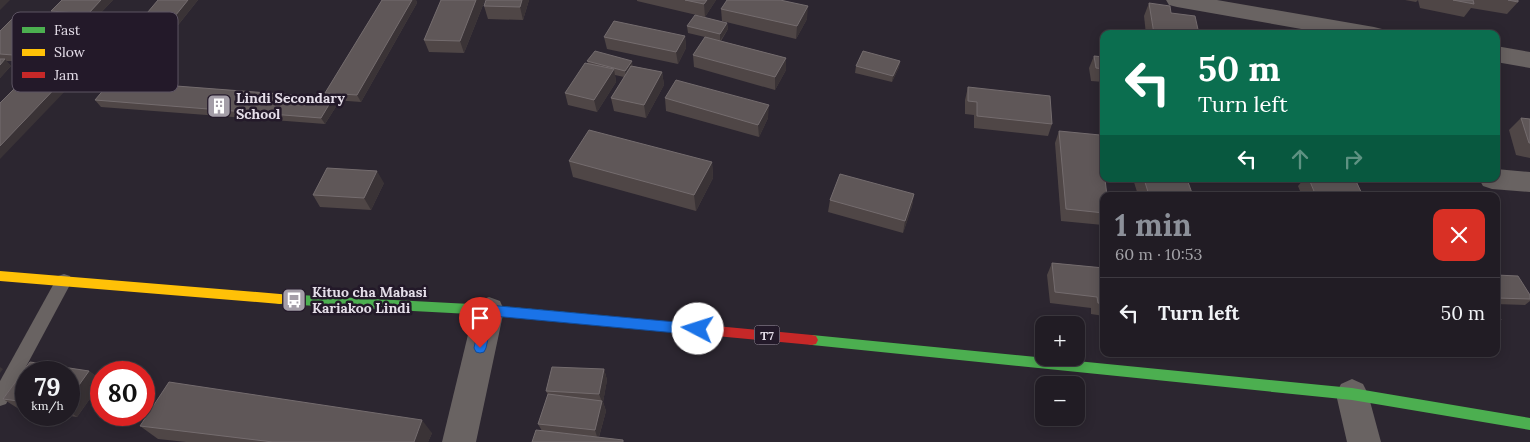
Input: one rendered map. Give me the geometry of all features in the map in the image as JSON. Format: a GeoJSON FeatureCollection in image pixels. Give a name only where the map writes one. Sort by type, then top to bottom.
{"type":"FeatureCollection","features":[{"type":"Feature","properties":{"kind":"highway","name":"T7"},"geometry":{"type":"LineString","coordinates":[[0,276],[250,298],[488,310],[812,340],[1352,394],[1530,424]]}},
{"type":"Feature","properties":{"kind":"street"},"geometry":{"type":"LineString","coordinates":[[1177,0],[1351,30]]}},
{"type":"Feature","properties":{"kind":"street"},"geometry":{"type":"LineString","coordinates":[[1500,55],[1530,60]]}},
{"type":"Feature","properties":{"kind":"street"},"geometry":{"type":"LineString","coordinates":[[1500,180],[1530,182]]}},
{"type":"Feature","properties":{"kind":"street"},"geometry":{"type":"LineString","coordinates":[[459,442],[488,310]]}},
{"type":"Feature","properties":{"kind":"street"},"geometry":{"type":"LineString","coordinates":[[1352,394],[1364,442]]}},
{"type":"Feature","properties":{"kind":"lane"},"geometry":{"type":"LineString","coordinates":[[0,398],[64,282]]}},
{"type":"Feature","properties":{"kind":"building"},"geometry":{"type":"Polygon","coordinates":[[[62,0],[101,0],[90,12],[51,11],[62,0]]]}},
{"type":"Feature","properties":{"kind":"building"},"geometry":{"type":"Polygon","coordinates":[[[158,0],[188,0],[178,12],[148,12],[158,0]]]}},
{"type":"Feature","properties":{"kind":"building","name":"Lindi Secondary School"},"geometry":{"type":"Polygon","coordinates":[[[382,0],[412,0],[357,95],[325,93],[382,0]]]}},
{"type":"Feature","properties":{"kind":"building"},"geometry":{"type":"Polygon","coordinates":[[[441,0],[476,0],[460,41],[424,40],[441,0]]]}},
{"type":"Feature","properties":{"kind":"building"},"geometry":{"type":"Polygon","coordinates":[[[486,0],[522,0],[520,7],[484,6],[486,0]]]}},
{"type":"Feature","properties":{"kind":"building"},"geometry":{"type":"Polygon","coordinates":[[[685,0],[707,0],[704,4],[685,0]]]}},
{"type":"Feature","properties":{"kind":"building"},"geometry":{"type":"Polygon","coordinates":[[[727,0],[780,0],[808,6],[797,26],[721,9],[727,0]]]}},
{"type":"Feature","properties":{"kind":"building"},"geometry":{"type":"Polygon","coordinates":[[[1453,0],[1473,0],[1474,4],[1453,0]]]}},
{"type":"Feature","properties":{"kind":"building"},"geometry":{"type":"Polygon","coordinates":[[[1149,3],[1170,6],[1171,13],[1195,16],[1198,30],[1153,30],[1149,3]]]}},
{"type":"Feature","properties":{"kind":"building"},"geometry":{"type":"Polygon","coordinates":[[[695,15],[727,23],[720,34],[687,26],[695,15]]]}},
{"type":"Feature","properties":{"kind":"building"},"geometry":{"type":"Polygon","coordinates":[[[12,19],[12,55],[0,54],[0,31],[12,19]]]}},
{"type":"Feature","properties":{"kind":"building"},"geometry":{"type":"Polygon","coordinates":[[[614,21],[685,36],[676,52],[604,37],[614,21]]]}},
{"type":"Feature","properties":{"kind":"building"},"geometry":{"type":"Polygon","coordinates":[[[705,37],[786,58],[775,77],[693,55],[705,37]]]}},
{"type":"Feature","properties":{"kind":"building"},"geometry":{"type":"Polygon","coordinates":[[[595,51],[632,61],[625,71],[587,61],[595,51]]]}},
{"type":"Feature","properties":{"kind":"building"},"geometry":{"type":"Polygon","coordinates":[[[863,51],[900,61],[893,76],[856,66],[863,51]]]}},
{"type":"Feature","properties":{"kind":"building"},"geometry":{"type":"Polygon","coordinates":[[[1094,56],[1100,57],[1100,68],[1096,68],[1094,56]]]}},
{"type":"Feature","properties":{"kind":"building"},"geometry":{"type":"Polygon","coordinates":[[[585,63],[614,69],[594,100],[565,93],[585,63]]]}},
{"type":"Feature","properties":{"kind":"building"},"geometry":{"type":"Polygon","coordinates":[[[631,66],[662,72],[644,105],[611,98],[631,66]]]}},
{"type":"Feature","properties":{"kind":"building"},"geometry":{"type":"Polygon","coordinates":[[[676,80],[769,105],[758,125],[665,98],[676,80]]]}},
{"type":"Feature","properties":{"kind":"building","name":"Lindi Secondary School"},"geometry":{"type":"Polygon","coordinates":[[[178,86],[333,98],[321,118],[95,100],[102,92],[178,92],[178,86]]]}},
{"type":"Feature","properties":{"kind":"building"},"geometry":{"type":"Polygon","coordinates":[[[968,87],[1050,96],[1052,124],[977,116],[977,102],[968,101],[968,87]]]}},
{"type":"Feature","properties":{"kind":"building"},"geometry":{"type":"Polygon","coordinates":[[[12,91],[52,92],[0,146],[0,103],[12,91]]]}},
{"type":"Feature","properties":{"kind":"building"},"geometry":{"type":"Polygon","coordinates":[[[1521,118],[1530,119],[1530,143],[1529,143],[1521,118]]]}},
{"type":"Feature","properties":{"kind":"building"},"geometry":{"type":"Polygon","coordinates":[[[589,130],[712,162],[694,195],[569,161],[589,130]]]}},
{"type":"Feature","properties":{"kind":"building"},"geometry":{"type":"Polygon","coordinates":[[[1059,131],[1100,135],[1100,182],[1105,182],[1107,192],[1100,192],[1100,213],[1066,209],[1059,131]]]}},
{"type":"Feature","properties":{"kind":"building"},"geometry":{"type":"Polygon","coordinates":[[[327,168],[377,171],[364,198],[313,195],[327,168]]]}},
{"type":"Feature","properties":{"kind":"building"},"geometry":{"type":"Polygon","coordinates":[[[840,174],[914,194],[905,221],[830,200],[840,174]]]}},
{"type":"Feature","properties":{"kind":"building"},"geometry":{"type":"Polygon","coordinates":[[[1145,182],[1188,182],[1192,192],[1148,192],[1145,182]]]}},
{"type":"Feature","properties":{"kind":"building"},"geometry":{"type":"Polygon","coordinates":[[[1310,182],[1356,182],[1361,192],[1314,192],[1310,182]]]}},
{"type":"Feature","properties":{"kind":"building"},"geometry":{"type":"Polygon","coordinates":[[[1052,263],[1100,268],[1100,303],[1098,303],[1097,297],[1055,292],[1052,263]]]}},
{"type":"Feature","properties":{"kind":"building"},"geometry":{"type":"Polygon","coordinates":[[[1500,275],[1518,276],[1530,295],[1530,299],[1500,298],[1500,275]]]}},
{"type":"Feature","properties":{"kind":"building"},"geometry":{"type":"Polygon","coordinates":[[[552,367],[604,369],[599,394],[546,391],[552,367]]]}},
{"type":"Feature","properties":{"kind":"building"},"geometry":{"type":"Polygon","coordinates":[[[80,370],[89,371],[80,384],[80,370]]]}},
{"type":"Feature","properties":{"kind":"building"},"geometry":{"type":"Polygon","coordinates":[[[169,382],[422,420],[414,442],[273,442],[140,426],[155,426],[155,403],[169,382]]]}},
{"type":"Feature","properties":{"kind":"building"},"geometry":{"type":"Polygon","coordinates":[[[15,383],[15,401],[3,399],[15,383]]]}},
{"type":"Feature","properties":{"kind":"building"},"geometry":{"type":"Polygon","coordinates":[[[548,394],[602,401],[595,430],[538,424],[548,394]]]}},
{"type":"Feature","properties":{"kind":"building"},"geometry":{"type":"Polygon","coordinates":[[[536,430],[623,440],[623,442],[532,442],[536,430]]]}},
{"type":"Feature","properties":{"kind":"traffic: fast"},"geometry":{"type":"LineString","coordinates":[[280,299],[489,310],[609,321]]}},
{"type":"Feature","properties":{"kind":"traffic: fast"},"geometry":{"type":"LineString","coordinates":[[812,340],[1352,394],[1530,424]]}},
{"type":"Feature","properties":{"kind":"traffic: slow"},"geometry":{"type":"LineString","coordinates":[[0,276],[280,299]]}},
{"type":"Feature","properties":{"kind":"traffic: jam"},"geometry":{"type":"LineString","coordinates":[[609,321],[812,340]]}},
{"type":"Feature","properties":{"kind":"place","name":"Lindi Secondary School"},"geometry":{"type":"Point","coordinates":[219,106]}},
{"type":"Feature","properties":{"kind":"place","name":"Kituo cha Mabasi Kariakoo Lindi"},"geometry":{"type":"Point","coordinates":[294,300]}},
{"type":"Feature","properties":{"kind":"route"},"geometry":{"type":"LineString","coordinates":[[480,348],[488,310],[698,329]]}}]}
